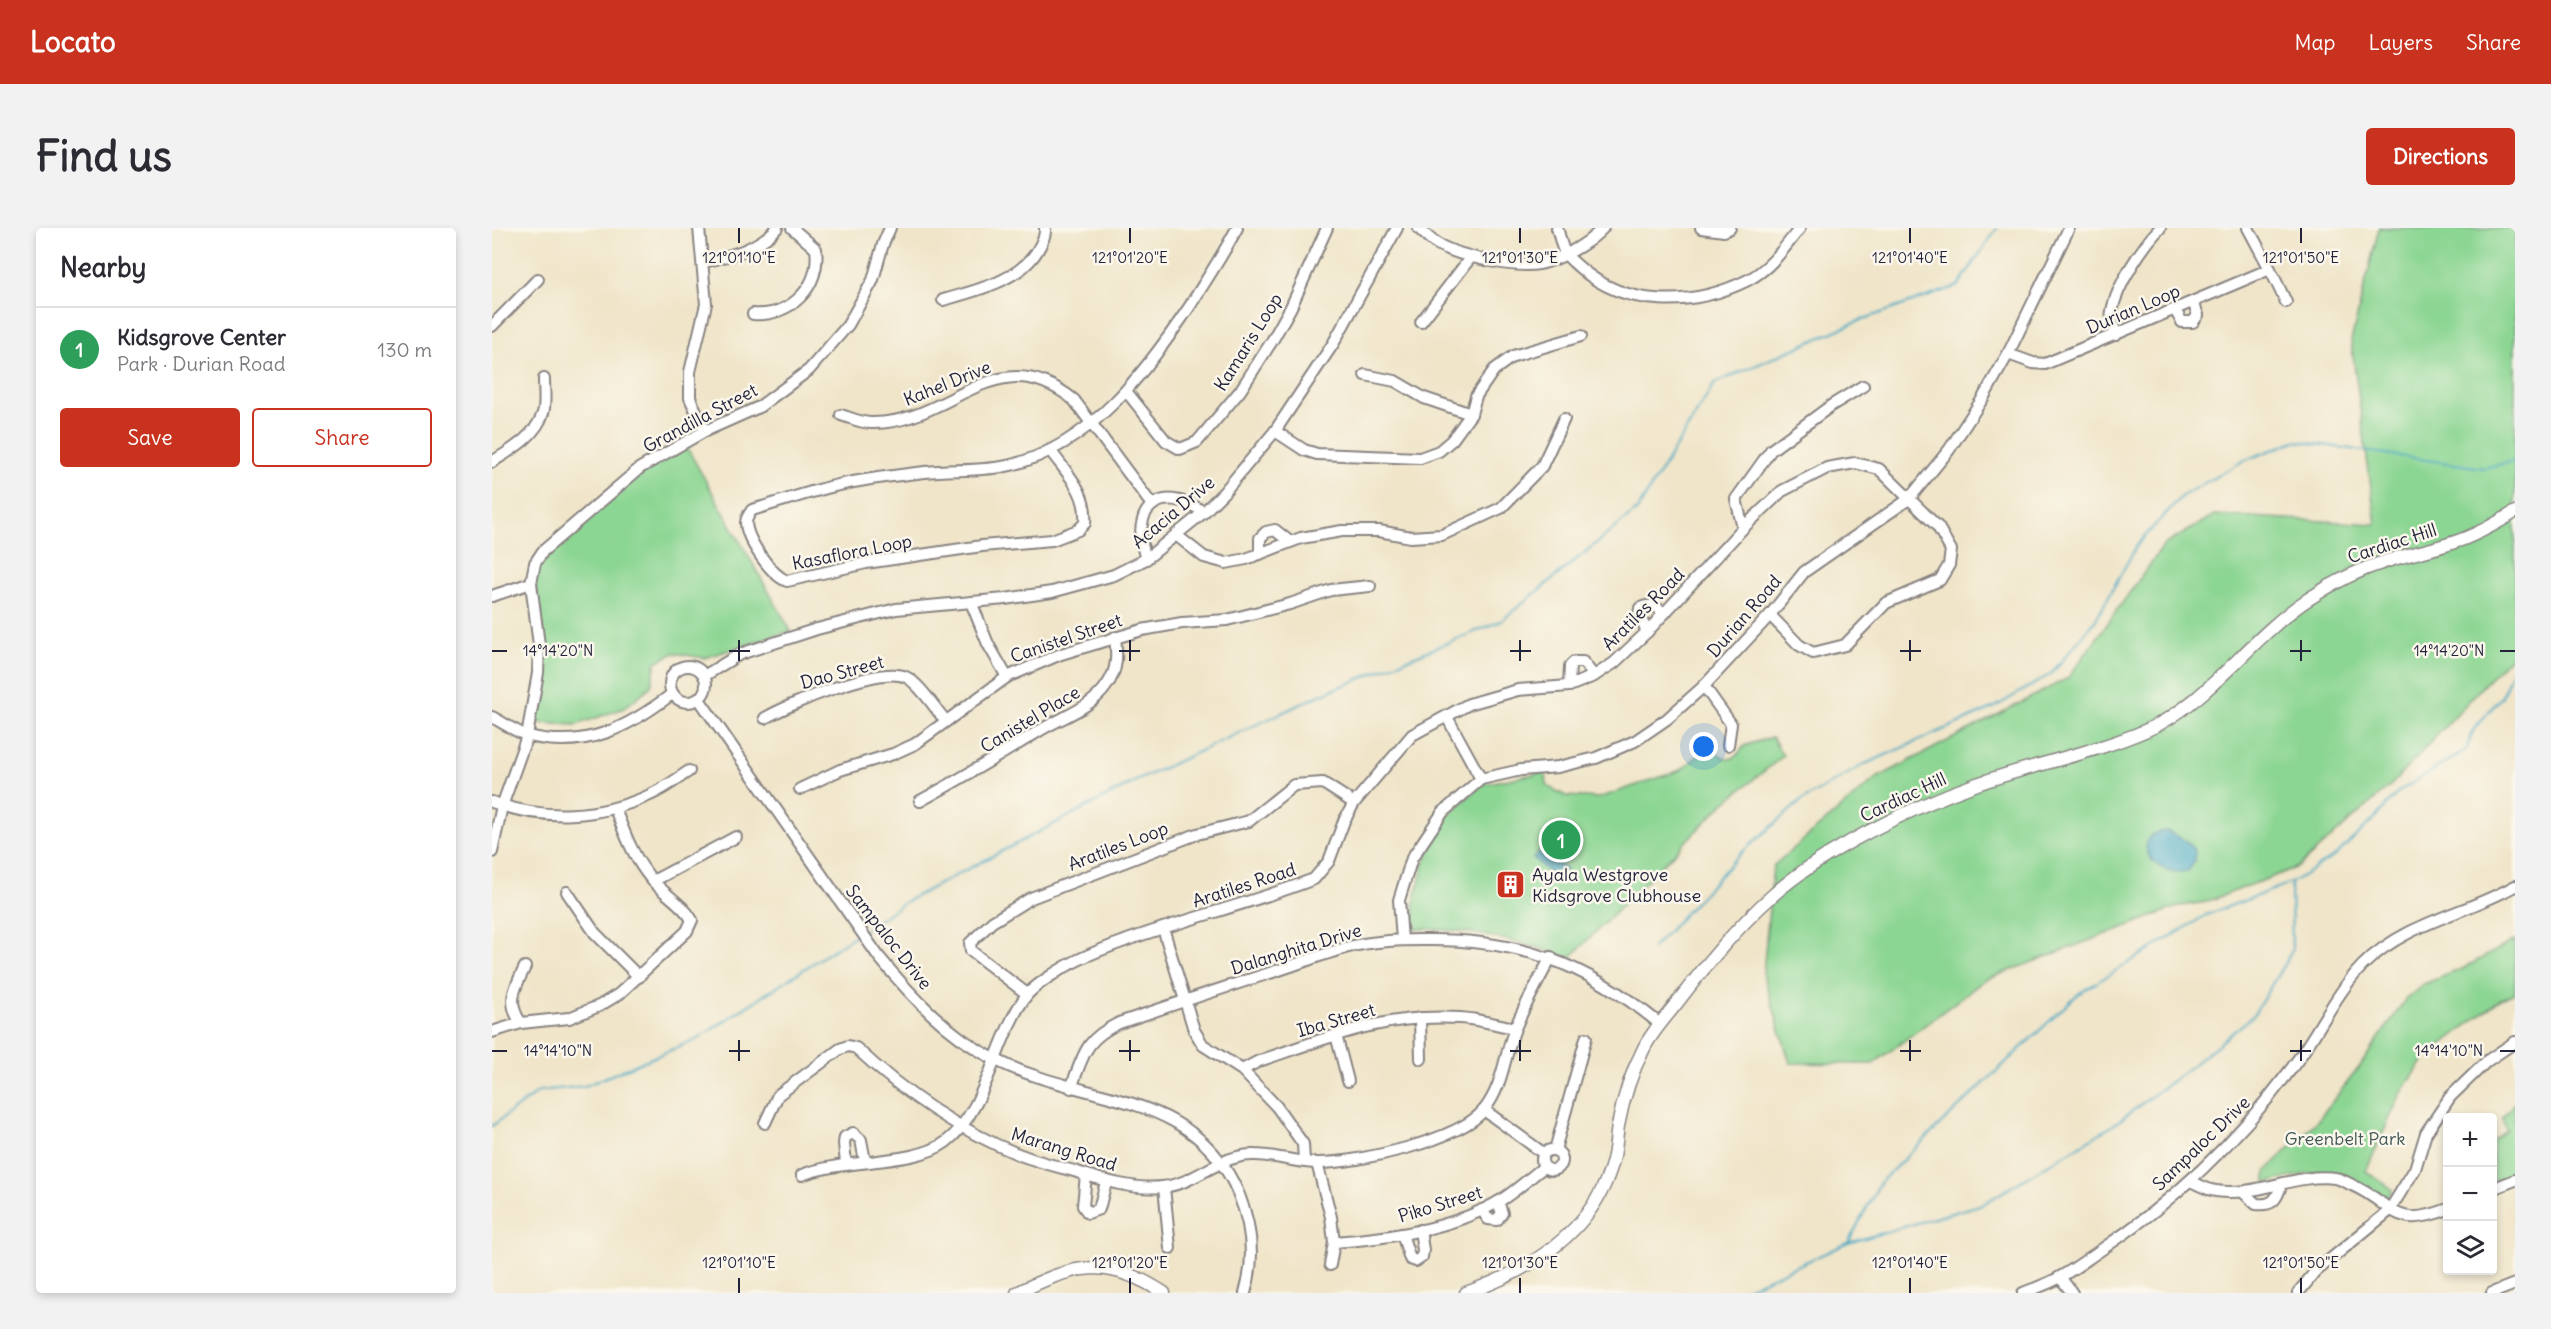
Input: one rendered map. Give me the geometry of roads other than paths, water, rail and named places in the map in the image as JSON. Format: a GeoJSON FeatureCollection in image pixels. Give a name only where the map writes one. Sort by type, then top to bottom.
{"type":"FeatureCollection","features":[{"type":"Feature","properties":{"kind":"main road","name":"Cardiac Hill"},"geometry":{"type":"LineString","coordinates":[[1466,1293],[1539,1259],[1563,1241],[1580,1224],[1596,1202],[1607,1181],[1614,1157],[1624,1100],[1646,1044],[1704,967],[1740,926],[1774,894],[1827,856],[1936,799],[1978,783],[2095,751],[2151,729],[2179,713],[2287,615],[2326,588],[2385,561],[2463,539],[2515,513]]}},
{"type":"Feature","properties":{"kind":"main road"},"geometry":{"type":"LineString","coordinates":[[1017,1293],[1059,1273],[1094,1268],[1128,1273],[1143,1279],[1164,1293]]}},
{"type":"Feature","properties":{"kind":"street"},"geometry":{"type":"LineString","coordinates":[[699,228],[704,262],[706,304],[690,372],[690,398],[705,431]]}},
{"type":"Feature","properties":{"kind":"street"},"geometry":{"type":"LineString","coordinates":[[704,262],[734,255],[768,237],[777,228]]}},
{"type":"Feature","properties":{"kind":"street"},"geometry":{"type":"LineString","coordinates":[[753,314],[769,315],[785,309],[808,288],[818,266],[816,249],[792,228]]}},
{"type":"Feature","properties":{"kind":"street","name":"Grandilla Street"},"geometry":{"type":"LineString","coordinates":[[492,852],[497,804],[527,736],[538,673],[539,645],[531,583],[535,563],[543,550],[640,468],[705,431],[759,407],[809,370],[848,325],[873,280],[890,228]]}},
{"type":"Feature","properties":{"kind":"street"},"geometry":{"type":"LineString","coordinates":[[943,300],[1010,277],[1034,258],[1046,233],[1045,228]]}},
{"type":"Feature","properties":{"kind":"street"},"geometry":{"type":"LineString","coordinates":[[1093,422],[1126,391],[1171,334],[1218,263],[1237,228]]}},
{"type":"Feature","properties":{"kind":"street","name":"Kamaris Loop"},"geometry":{"type":"LineString","coordinates":[[1126,391],[1166,441],[1180,449],[1197,442],[1240,391],[1272,341],[1328,228]]}},
{"type":"Feature","properties":{"kind":"street","name":"Acacia Drive"},"geometry":{"type":"LineString","coordinates":[[704,676],[740,654],[816,629],[897,609],[1052,592],[1114,576],[1146,559],[1204,512],[1224,492],[1275,430],[1333,344],[1397,228]]}},
{"type":"Feature","properties":{"kind":"street"},"geometry":{"type":"LineString","coordinates":[[1418,228],[1437,244],[1471,257],[1493,262],[1538,264],[1565,254],[1596,236],[1603,228]]}},
{"type":"Feature","properties":{"kind":"street"},"geometry":{"type":"LineString","coordinates":[[1557,228],[1565,254],[1606,287],[1639,298],[1672,300],[1709,294],[1749,279],[1771,264],[1800,228]]}},
{"type":"Feature","properties":{"kind":"street"},"geometry":{"type":"LineString","coordinates":[[1701,228],[1724,231],[1730,228]]}},
{"type":"Feature","properties":{"kind":"street","name":"Durian Road"},"geometry":{"type":"LineString","coordinates":[[1402,940],[1399,900],[1412,858],[1443,812],[1481,779],[1521,770],[1558,767],[1596,758],[1635,741],[1667,719],[1704,686],[1770,615],[1804,572],[1909,499],[1949,450],[2008,354],[2069,228]]}},
{"type":"Feature","properties":{"kind":"street"},"geometry":{"type":"LineString","coordinates":[[2116,335],[2111,313],[2139,255],[2160,228]]}},
{"type":"Feature","properties":{"kind":"street"},"geometry":{"type":"LineString","coordinates":[[2248,228],[2286,302]]}},
{"type":"Feature","properties":{"kind":"street"},"geometry":{"type":"LineString","coordinates":[[1421,322],[1471,257]]}},
{"type":"Feature","properties":{"kind":"street","name":"Durian Loop"},"geometry":{"type":"LineString","coordinates":[[2008,354],[2033,363],[2045,364],[2270,269]]}},
{"type":"Feature","properties":{"kind":"street"},"geometry":{"type":"LineString","coordinates":[[492,326],[538,279]]}},
{"type":"Feature","properties":{"kind":"street"},"geometry":{"type":"LineString","coordinates":[[2175,310],[2182,322],[2193,322],[2198,315],[2193,302]]}},
{"type":"Feature","properties":{"kind":"street"},"geometry":{"type":"LineString","coordinates":[[1275,430],[1305,450],[1317,454],[1420,458],[1446,446],[1471,414],[1476,396],[1494,370],[1513,356],[1581,336]]}},
{"type":"Feature","properties":{"kind":"street"},"geometry":{"type":"LineString","coordinates":[[1365,375],[1395,381],[1424,398],[1471,414]]}},
{"type":"Feature","properties":{"kind":"street","name":"Kahel Drive"},"geometry":{"type":"LineString","coordinates":[[841,415],[861,422],[899,420],[944,404],[990,381],[1025,377],[1043,381],[1061,389],[1074,400],[1093,422],[1152,505]]}},
{"type":"Feature","properties":{"kind":"street"},"geometry":{"type":"LineString","coordinates":[[492,462],[521,443],[538,422],[544,412],[544,379]]}},
{"type":"Feature","properties":{"kind":"street"},"geometry":{"type":"LineString","coordinates":[[1743,528],[1736,499],[1771,450],[1832,405],[1863,386]]}},
{"type":"Feature","properties":{"kind":"street"},"geometry":{"type":"LineString","coordinates":[[1176,535],[1204,557],[1227,563],[1260,554],[1290,542],[1342,531],[1379,531],[1412,537],[1442,535],[1501,508],[1542,466],[1564,419]]}},
{"type":"Feature","properties":{"kind":"street","name":"Kasaflora Loop"},"geometry":{"type":"LineString","coordinates":[[1050,450],[1082,494],[1086,508],[1085,523],[1078,530],[1052,540],[982,546],[866,563],[787,581],[772,572],[748,533],[746,520],[752,510],[848,483],[926,472],[1011,465],[1050,450],[1059,447],[1093,422]]}},
{"type":"Feature","properties":{"kind":"street","name":"Aratiles Road"},"geometry":{"type":"LineString","coordinates":[[802,1175],[819,1168],[911,1155],[931,1150],[945,1142],[961,1128],[1012,1018],[1028,994],[1071,962],[1163,928],[1314,879],[1329,861],[1354,802],[1412,735],[1469,704],[1518,690],[1569,686],[1594,676],[1614,663],[1647,632],[1743,528],[1782,491],[1827,468],[1856,463],[1879,469],[1938,527],[1951,550],[1949,565],[1940,580],[1886,603],[1845,645],[1822,653],[1813,653],[1799,645],[1770,615]]}},
{"type":"Feature","properties":{"kind":"street"},"geometry":{"type":"LineString","coordinates":[[1146,559],[1140,541],[1140,525],[1144,514],[1152,505],[1177,499],[1190,502],[1204,512]]}},
{"type":"Feature","properties":{"kind":"street"},"geometry":{"type":"LineString","coordinates":[[1260,554],[1260,538],[1266,532],[1275,530],[1290,542]]}},
{"type":"Feature","properties":{"kind":"street"},"geometry":{"type":"LineString","coordinates":[[492,596],[531,583]]}},
{"type":"Feature","properties":{"kind":"street","name":"Canistel Street"},"geometry":{"type":"LineString","coordinates":[[800,789],[840,770],[915,744],[1007,677],[1061,654],[1115,637],[1182,623],[1237,618],[1331,590],[1370,586]]}},
{"type":"Feature","properties":{"kind":"street"},"geometry":{"type":"LineString","coordinates":[[971,602],[988,645],[1007,677]]}},
{"type":"Feature","properties":{"kind":"street"},"geometry":{"type":"LineString","coordinates":[[1647,632],[1639,615],[1640,608],[1647,605],[1654,606],[1665,613]]}},
{"type":"Feature","properties":{"kind":"street","name":"Canistel Place"},"geometry":{"type":"LineString","coordinates":[[920,801],[974,773],[1015,746],[1095,700],[1115,672],[1118,656],[1115,637]]}},
{"type":"Feature","properties":{"kind":"street"},"geometry":{"type":"LineString","coordinates":[[1569,686],[1570,666],[1575,661],[1583,662],[1594,676]]}},
{"type":"Feature","properties":{"kind":"street"},"geometry":{"type":"LineString","coordinates":[[681,667],[696,668],[704,676],[706,687],[699,699],[686,702],[672,694],[670,680],[681,667]]}},
{"type":"Feature","properties":{"kind":"street","name":"Dao Street"},"geometry":{"type":"LineString","coordinates":[[765,718],[792,703],[835,688],[895,674],[912,680],[946,722]]}},
{"type":"Feature","properties":{"kind":"street"},"geometry":{"type":"LineString","coordinates":[[1704,686],[1731,724],[1728,745]]}},
{"type":"Feature","properties":{"kind":"street"},"geometry":{"type":"LineString","coordinates":[[492,717],[527,736],[552,740],[580,740],[607,734],[632,723],[672,694]]}},
{"type":"Feature","properties":{"kind":"street","name":"Sampaloc Drive"},"geometry":{"type":"LineString","coordinates":[[699,699],[800,847],[879,957],[908,992],[936,1018],[955,1034],[994,1059],[1071,1088],[1156,1111],[1176,1121],[1197,1135],[1222,1162],[1233,1181],[1247,1219],[1251,1244],[1251,1274],[1245,1293]]}},
{"type":"Feature","properties":{"kind":"street"},"geometry":{"type":"LineString","coordinates":[[1447,717],[1481,779]]}},
{"type":"Feature","properties":{"kind":"street"},"geometry":{"type":"LineString","coordinates":[[497,804],[552,814],[582,814],[615,809],[652,795],[689,771]]}},
{"type":"Feature","properties":{"kind":"street","name":"Aratiles Loop"},"geometry":{"type":"LineString","coordinates":[[1028,994],[971,951],[970,943],[1006,913],[1031,898],[1197,834],[1249,821],[1294,785],[1323,783],[1354,802]]}},
{"type":"Feature","properties":{"kind":"street"},"geometry":{"type":"LineString","coordinates":[[492,1032],[521,1023],[569,1018],[586,1012],[619,994],[687,930],[692,920],[688,912],[653,881],[637,861],[615,809]]}},
{"type":"Feature","properties":{"kind":"street"},"geometry":{"type":"LineString","coordinates":[[653,881],[736,837]]}},
{"type":"Feature","properties":{"kind":"street","name":"Sampaloc Drive"},"geometry":{"type":"LineString","coordinates":[[2023,1293],[2060,1277],[2127,1233],[2190,1180],[2254,1119],[2318,1032],[2338,997],[2364,965],[2414,929],[2491,900],[2515,886]]}},
{"type":"Feature","properties":{"kind":"street"},"geometry":{"type":"LineString","coordinates":[[567,892],[595,933],[639,977]]}},
{"type":"Feature","properties":{"kind":"street"},"geometry":{"type":"LineString","coordinates":[[1163,928],[1184,1001],[1194,1030],[1203,1045],[1242,1070],[1277,1107],[1303,1144],[1304,1161]]}},
{"type":"Feature","properties":{"kind":"street","name":"Dalanghita Drive"},"geometry":{"type":"LineString","coordinates":[[1071,1088],[1087,1046],[1100,1033],[1119,1023],[1355,946],[1402,940],[1476,941],[1551,957],[1613,990],[1660,1024]]}},
{"type":"Feature","properties":{"kind":"street","name":"Marang Road"},"geometry":{"type":"LineString","coordinates":[[765,1123],[778,1095],[840,1049],[848,1046],[856,1048],[910,1095],[961,1128],[1019,1155],[1106,1182],[1164,1187],[1180,1183],[1237,1155],[1257,1155],[1317,1163],[1357,1158],[1445,1136],[1467,1124],[1484,1110],[1507,1062],[1515,1028],[1551,957]]}},
{"type":"Feature","properties":{"kind":"street"},"geometry":{"type":"LineString","coordinates":[[521,1023],[512,1004],[514,989],[525,967]]}},
{"type":"Feature","properties":{"kind":"street"},"geometry":{"type":"LineString","coordinates":[[1420,1018],[1421,1059]]}},
{"type":"Feature","properties":{"kind":"street","name":"Iba Street"},"geometry":{"type":"LineString","coordinates":[[1242,1070],[1258,1061],[1373,1023],[1420,1018],[1462,1018],[1515,1028]]}},
{"type":"Feature","properties":{"kind":"street"},"geometry":{"type":"LineString","coordinates":[[1336,1035],[1348,1081]]}},
{"type":"Feature","properties":{"kind":"street"},"geometry":{"type":"LineString","coordinates":[[1555,1150],[1586,1038]]}},
{"type":"Feature","properties":{"kind":"street"},"geometry":{"type":"LineString","coordinates":[[2298,1293],[2315,1272],[2389,1211],[2415,1169],[2426,1133],[2450,1097],[2487,1061],[2515,1042]]}},
{"type":"Feature","properties":{"kind":"street"},"geometry":{"type":"LineString","coordinates":[[1484,1110],[1543,1153]]}},
{"type":"Feature","properties":{"kind":"street"},"geometry":{"type":"LineString","coordinates":[[846,1164],[845,1137],[853,1133],[861,1140],[865,1161]]}},
{"type":"Feature","properties":{"kind":"street"},"geometry":{"type":"LineString","coordinates":[[1555,1150],[1561,1154],[1561,1165],[1551,1170],[1544,1167],[1541,1162],[1543,1153],[1555,1150]]}},
{"type":"Feature","properties":{"kind":"street"},"geometry":{"type":"LineString","coordinates":[[1317,1163],[1331,1217],[1334,1242],[1330,1264]]}},
{"type":"Feature","properties":{"kind":"street","name":"Piko Street"},"geometry":{"type":"LineString","coordinates":[[1334,1242],[1402,1234],[1482,1210],[1498,1202],[1544,1167]]}},
{"type":"Feature","properties":{"kind":"street"},"geometry":{"type":"LineString","coordinates":[[1086,1175],[1083,1206],[1088,1213],[1099,1209],[1106,1182]]}},
{"type":"Feature","properties":{"kind":"street"},"geometry":{"type":"LineString","coordinates":[[2190,1180],[2214,1191],[2243,1192],[2256,1204],[2267,1205],[2278,1197],[2281,1185],[2319,1177],[2338,1178],[2360,1188],[2389,1211],[2403,1217],[2416,1218],[2443,1210]]}},
{"type":"Feature","properties":{"kind":"street"},"geometry":{"type":"LineString","coordinates":[[2497,1187],[2515,1180]]}},
{"type":"Feature","properties":{"kind":"street"},"geometry":{"type":"LineString","coordinates":[[1164,1187],[1170,1248]]}},
{"type":"Feature","properties":{"kind":"street"},"geometry":{"type":"LineString","coordinates":[[1402,1234],[1406,1254],[1410,1259],[1416,1261],[1422,1257],[1423,1250],[1420,1230]]}},
{"type":"Feature","properties":{"kind":"street"},"geometry":{"type":"LineString","coordinates":[[2060,1277],[2072,1293]]}},
{"type":"Feature","properties":{"kind":"street"},"geometry":{"type":"LineString","coordinates":[[2492,1293],[2515,1284]]}},
{"type":"Feature","properties":{"kind":"water"},"geometry":{"type":"Polygon","coordinates":[[[2167,831],[2188,842],[2195,851],[2195,861],[2188,871],[2174,872],[2163,868],[2148,854],[2146,846],[2148,839],[2155,833],[2167,831]]]}},
{"type":"Feature","properties":{"kind":"water"},"geometry":{"type":"Polygon","coordinates":[[[1543,848],[1566,870],[1557,880],[1533,858],[1543,848]]]}},
{"type":"Feature","properties":{"kind":"waterway"},"geometry":{"type":"LineString","coordinates":[[864,930],[905,902],[1136,781],[1320,695],[1501,621],[1637,510],[1715,383],[1861,320],[1958,286],[1997,228]]}},
{"type":"Feature","properties":{"kind":"waterway"},"geometry":{"type":"LineString","coordinates":[[1652,949],[1740,854],[1801,801],[1863,765],[1995,707],[2051,674],[2095,621],[2137,545],[2182,496],[2243,461],[2295,441],[2483,468],[2515,461]]}},
{"type":"Feature","properties":{"kind":"waterway"},"geometry":{"type":"LineString","coordinates":[[1848,1243],[1881,1181],[2078,994],[2206,915],[2291,883],[2335,856],[2376,817],[2398,792],[2466,750],[2474,729],[2502,696],[2515,663]]}},
{"type":"Feature","properties":{"kind":"waterway"},"geometry":{"type":"LineString","coordinates":[[1736,1293],[1848,1243],[1983,1204],[2112,1126],[2253,1016],[2292,951],[2291,883]]}},
{"type":"Feature","properties":{"kind":"waterway"},"geometry":{"type":"LineString","coordinates":[[492,1126],[539,1091],[585,1086],[697,1039],[859,933]]}},
{"type":"Feature","properties":{"kind":"place","name":"Kidsgrove Center"},"geometry":{"type":"Point","coordinates":[1561,840]}},
{"type":"Feature","properties":{"kind":"place","name":"Ayala Westgrove Kidsgrove Clubhouse"},"geometry":{"type":"Point","coordinates":[1511,884]}},
{"type":"Feature","properties":{"kind":"park label","name":"Greenbelt Park"},"geometry":{"type":"Point","coordinates":[2345,1138]}}]}
